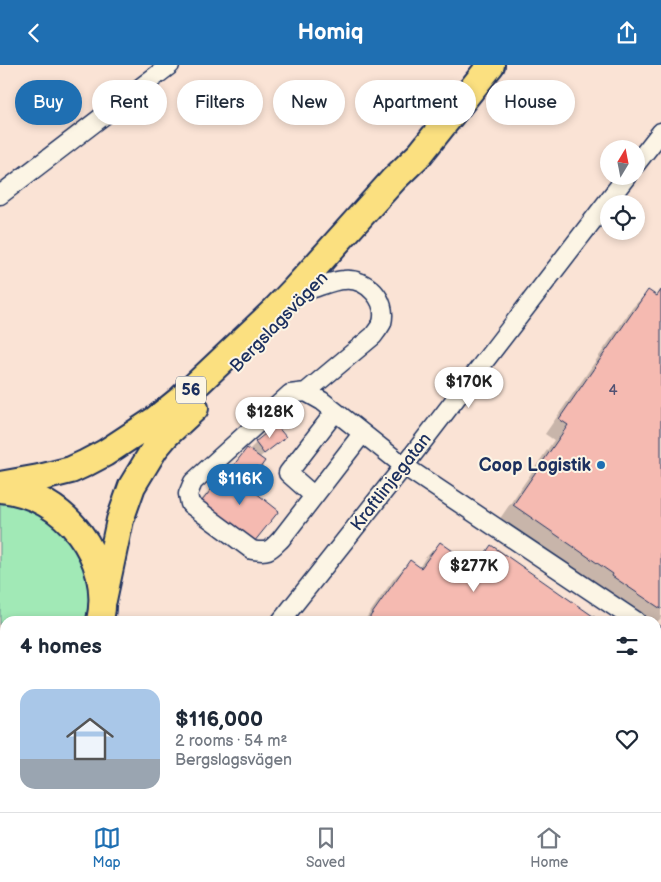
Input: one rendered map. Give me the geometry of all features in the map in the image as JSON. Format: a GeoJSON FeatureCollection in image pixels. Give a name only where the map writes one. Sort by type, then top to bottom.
{"type":"FeatureCollection","features":[{"type":"Feature","properties":{"kind":"highway","name":"Bergslagsvägen"},"geometry":{"type":"LineString","coordinates":[[0,487],[71,470],[105,453],[155,420],[194,387],[273,312],[394,179],[420,154],[491,65]]}},
{"type":"Feature","properties":{"kind":"highway","name":"Bergslagsvägen"},"geometry":{"type":"LineString","coordinates":[[103,613],[120,520],[132,486],[149,457],[166,435],[251,354],[314,288],[401,186],[420,154]]}},
{"type":"Feature","properties":{"kind":"highway","name":"56"},"geometry":{"type":"LineString","coordinates":[[0,487],[42,501],[74,526],[84,539],[98,568],[103,613]]}},
{"type":"Feature","properties":{"kind":"street"},"geometry":{"type":"LineString","coordinates":[[0,195],[170,65]]}},
{"type":"Feature","properties":{"kind":"street"},"geometry":{"type":"LineString","coordinates":[[645,152],[661,132]]}},
{"type":"Feature","properties":{"kind":"street","name":"Kraftlinjegatan"},"geometry":{"type":"LineString","coordinates":[[286,616],[620,185]]}},
{"type":"Feature","properties":{"kind":"street"},"geometry":{"type":"LineString","coordinates":[[314,288],[344,279],[364,283],[376,294],[383,310],[381,324],[373,336],[306,392],[290,394],[193,482],[188,494],[190,504],[252,550],[269,551],[281,539],[362,434]]}},
{"type":"Feature","properties":{"kind":"street"},"geometry":{"type":"LineString","coordinates":[[306,392],[322,401],[404,466],[629,616]]}},
{"type":"Feature","properties":{"kind":"street"},"geometry":{"type":"LineString","coordinates":[[314,496],[288,473],[335,412]]}},
{"type":"Feature","properties":{"kind":"green space"},"geometry":{"type":"Polygon","coordinates":[[[0,499],[33,507],[63,527],[84,556],[94,590],[91,616],[0,616],[0,499]]]}},
{"type":"Feature","properties":{"kind":"building","name":"Coop Logistik"},"geometry":{"type":"Polygon","coordinates":[[[648,290],[657,296],[661,290],[661,609],[513,505],[568,425],[559,419],[648,290]]]}},
{"type":"Feature","properties":{"kind":"building"},"geometry":{"type":"Polygon","coordinates":[[[276,425],[286,437],[264,454],[255,442],[276,425]]]}},
{"type":"Feature","properties":{"kind":"building"},"geometry":{"type":"Polygon","coordinates":[[[247,448],[265,461],[252,479],[233,466],[247,448]]]}},
{"type":"Feature","properties":{"kind":"building"},"geometry":{"type":"Polygon","coordinates":[[[227,470],[279,511],[254,542],[202,501],[227,470]]]}},
{"type":"Feature","properties":{"kind":"building"},"geometry":{"type":"Polygon","coordinates":[[[440,542],[476,567],[491,545],[593,616],[371,616],[410,560],[421,568],[440,542]]]}},
{"type":"Feature","properties":{"kind":"place","name":"Coop Logistik"},"geometry":{"type":"Point","coordinates":[601,465]}}]}
